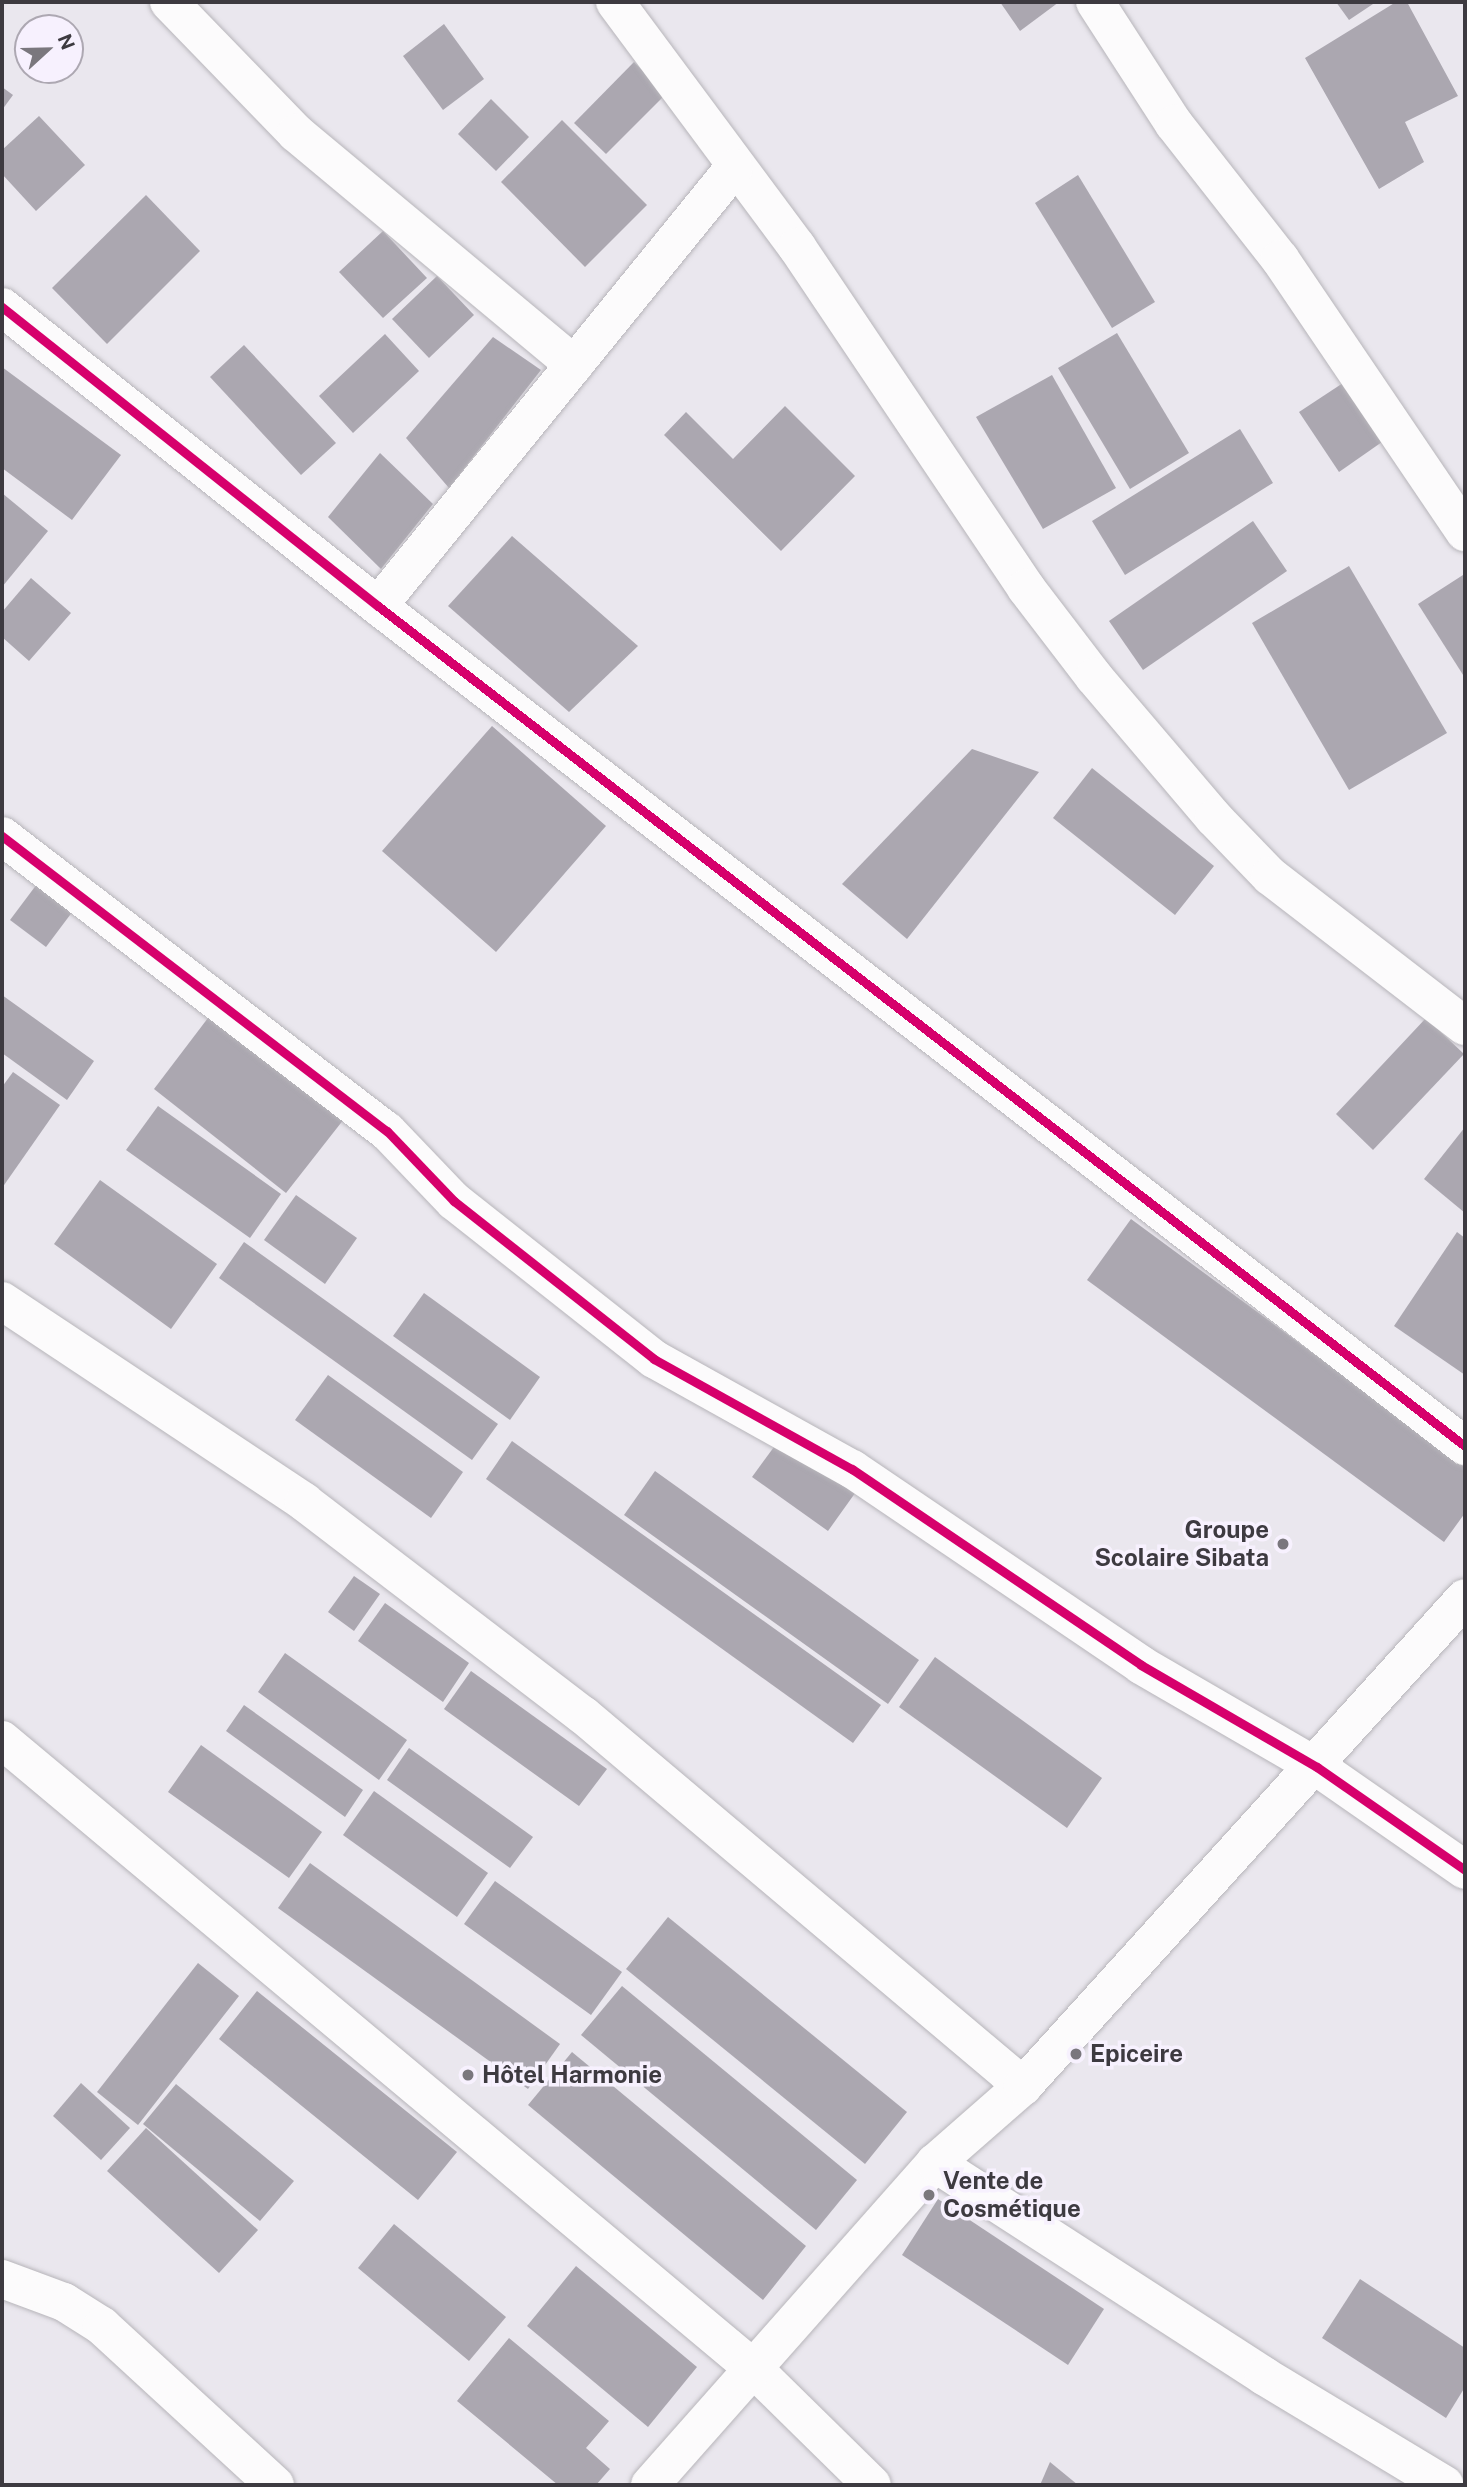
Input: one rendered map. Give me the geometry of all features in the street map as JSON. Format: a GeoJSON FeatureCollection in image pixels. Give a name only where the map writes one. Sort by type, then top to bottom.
{"type":"FeatureCollection","features":[{"type":"Feature","properties":{"kind":"street"},"geometry":{"type":"LineString","coordinates":[[169,2],[296,133],[574,365]]}},
{"type":"Feature","properties":{"kind":"street"},"geometry":{"type":"LineString","coordinates":[[615,2],[734,168],[797,247],[1026,588],[1214,818],[1270,876],[1465,1026]]}},
{"type":"Feature","properties":{"kind":"street"},"geometry":{"type":"LineString","coordinates":[[1095,2],[1174,124],[1280,260],[1465,532]]}},
{"type":"Feature","properties":{"kind":"street"},"geometry":{"type":"LineString","coordinates":[[378,606],[734,168]]}},
{"type":"Feature","properties":{"kind":"street"},"geometry":{"type":"LineString","coordinates":[[2,307],[378,606],[1465,1446]]}},
{"type":"Feature","properties":{"kind":"street"},"geometry":{"type":"LineString","coordinates":[[2,836],[387,1132],[454,1201],[654,1359],[852,1469],[1141,1665],[1317,1767],[1465,1870]]}},
{"type":"Feature","properties":{"kind":"street"},"geometry":{"type":"LineString","coordinates":[[2,1301],[304,1502],[572,1707],[1023,2086]]}},
{"type":"Feature","properties":{"kind":"street"},"geometry":{"type":"LineString","coordinates":[[650,2485],[935,2163],[1023,2086],[1317,1767],[1465,1598]]}},
{"type":"Feature","properties":{"kind":"street"},"geometry":{"type":"LineString","coordinates":[[2,1740],[754,2369],[872,2485]]}},
{"type":"Feature","properties":{"kind":"street"},"geometry":{"type":"LineString","coordinates":[[935,2163],[1264,2376],[1445,2485]]}},
{"type":"Feature","properties":{"kind":"street"},"geometry":{"type":"LineString","coordinates":[[2,2279],[64,2302],[102,2326],[275,2485]]}},
{"type":"Feature","properties":{"kind":"building"},"geometry":{"type":"Polygon","coordinates":[[[1000,2],[1059,2],[1020,31],[1000,2]]]}},
{"type":"Feature","properties":{"kind":"building"},"geometry":{"type":"Polygon","coordinates":[[[1336,2],[1376,2],[1349,20],[1336,2]]]}},
{"type":"Feature","properties":{"kind":"building"},"geometry":{"type":"Polygon","coordinates":[[[1396,2],[1407,2],[1458,96],[1405,122],[1424,162],[1379,189],[1305,58],[1396,2]]]}},
{"type":"Feature","properties":{"kind":"building"},"geometry":{"type":"Polygon","coordinates":[[[444,24],[484,79],[443,110],[403,56],[444,24]]]}},
{"type":"Feature","properties":{"kind":"building"},"geometry":{"type":"Polygon","coordinates":[[[634,62],[666,94],[606,154],[574,123],[634,62]]]}},
{"type":"Feature","properties":{"kind":"building"},"geometry":{"type":"Polygon","coordinates":[[[2,87],[13,95],[2,110],[2,87]]]}},
{"type":"Feature","properties":{"kind":"building"},"geometry":{"type":"Polygon","coordinates":[[[491,99],[529,137],[496,171],[458,134],[491,99]]]}},
{"type":"Feature","properties":{"kind":"building"},"geometry":{"type":"Polygon","coordinates":[[[39,116],[85,165],[36,211],[2,174],[2,150],[39,116]]]}},
{"type":"Feature","properties":{"kind":"building"},"geometry":{"type":"Polygon","coordinates":[[[562,120],[647,205],[585,267],[501,182],[562,120]]]}},
{"type":"Feature","properties":{"kind":"building"},"geometry":{"type":"Polygon","coordinates":[[[1078,175],[1155,302],[1112,328],[1035,203],[1078,175]]]}},
{"type":"Feature","properties":{"kind":"building"},"geometry":{"type":"Polygon","coordinates":[[[146,195],[200,251],[107,344],[52,288],[146,195]]]}},
{"type":"Feature","properties":{"kind":"building"},"geometry":{"type":"Polygon","coordinates":[[[383,231],[427,278],[383,318],[339,272],[383,231]]]}},
{"type":"Feature","properties":{"kind":"building"},"geometry":{"type":"Polygon","coordinates":[[[437,276],[474,315],[429,358],[392,319],[437,276]]]}},
{"type":"Feature","properties":{"kind":"building"},"geometry":{"type":"Polygon","coordinates":[[[1117,333],[1189,453],[1130,489],[1058,368],[1117,333]]]}},
{"type":"Feature","properties":{"kind":"building"},"geometry":{"type":"Polygon","coordinates":[[[385,334],[419,371],[353,433],[319,396],[385,334]]]}},
{"type":"Feature","properties":{"kind":"building"},"geometry":{"type":"Polygon","coordinates":[[[493,337],[541,370],[449,488],[406,438],[493,337]]]}},
{"type":"Feature","properties":{"kind":"building"},"geometry":{"type":"Polygon","coordinates":[[[244,345],[336,443],[301,475],[210,377],[244,345]]]}},
{"type":"Feature","properties":{"kind":"building"},"geometry":{"type":"Polygon","coordinates":[[[2,367],[121,455],[72,520],[2,468],[2,367]]]}},
{"type":"Feature","properties":{"kind":"building"},"geometry":{"type":"Polygon","coordinates":[[[1052,375],[1116,488],[1043,529],[976,417],[1052,375]]]}},
{"type":"Feature","properties":{"kind":"building"},"geometry":{"type":"Polygon","coordinates":[[[1343,383],[1382,442],[1339,472],[1299,412],[1343,383]]]}},
{"type":"Feature","properties":{"kind":"building"},"geometry":{"type":"Polygon","coordinates":[[[785,406],[855,476],[781,551],[664,435],[686,412],[733,459],[785,406]]]}},
{"type":"Feature","properties":{"kind":"building"},"geometry":{"type":"Polygon","coordinates":[[[1240,429],[1273,483],[1125,575],[1092,521],[1240,429]]]}},
{"type":"Feature","properties":{"kind":"building"},"geometry":{"type":"Polygon","coordinates":[[[380,453],[433,504],[381,569],[328,517],[380,453]]]}},
{"type":"Feature","properties":{"kind":"building"},"geometry":{"type":"Polygon","coordinates":[[[2,493],[48,531],[2,587],[2,493]]]}},
{"type":"Feature","properties":{"kind":"building"},"geometry":{"type":"Polygon","coordinates":[[[1253,521],[1287,571],[1143,670],[1109,621],[1253,521]]]}},
{"type":"Feature","properties":{"kind":"building"},"geometry":{"type":"Polygon","coordinates":[[[512,536],[638,646],[569,712],[448,606],[512,536]]]}},
{"type":"Feature","properties":{"kind":"building"},"geometry":{"type":"Polygon","coordinates":[[[1349,566],[1447,733],[1349,790],[1252,623],[1349,566]]]}},
{"type":"Feature","properties":{"kind":"building"},"geometry":{"type":"Polygon","coordinates":[[[1463,575],[1465,579],[1465,678],[1418,604],[1463,575]]]}},
{"type":"Feature","properties":{"kind":"building"},"geometry":{"type":"Polygon","coordinates":[[[31,578],[71,613],[29,661],[2,637],[2,612],[31,578]]]}},
{"type":"Feature","properties":{"kind":"building"},"geometry":{"type":"Polygon","coordinates":[[[492,726],[606,826],[496,952],[382,851],[492,726]]]}},
{"type":"Feature","properties":{"kind":"building"},"geometry":{"type":"Polygon","coordinates":[[[972,749],[1039,772],[907,939],[842,884],[972,749]]]}},
{"type":"Feature","properties":{"kind":"building"},"geometry":{"type":"Polygon","coordinates":[[[1092,768],[1214,866],[1175,915],[1053,818],[1092,768]]]}},
{"type":"Feature","properties":{"kind":"building"},"geometry":{"type":"Polygon","coordinates":[[[40,880],[76,907],[46,947],[10,920],[40,880]]]}},
{"type":"Feature","properties":{"kind":"building"},"geometry":{"type":"Polygon","coordinates":[[[2,995],[94,1061],[67,1100],[2,1053],[2,995]]]}},
{"type":"Feature","properties":{"kind":"building"},"geometry":{"type":"Polygon","coordinates":[[[211,1014],[344,1119],[286,1193],[154,1089],[211,1014]]]}},
{"type":"Feature","properties":{"kind":"building"},"geometry":{"type":"Polygon","coordinates":[[[1426,1018],[1464,1054],[1373,1150],[1336,1114],[1426,1018]]]}},
{"type":"Feature","properties":{"kind":"building"},"geometry":{"type":"Polygon","coordinates":[[[13,1072],[60,1105],[2,1188],[2,1087],[13,1072]]]}},
{"type":"Feature","properties":{"kind":"building"},"geometry":{"type":"Polygon","coordinates":[[[158,1106],[281,1194],[250,1238],[126,1150],[158,1106]]]}},
{"type":"Feature","properties":{"kind":"building"},"geometry":{"type":"Polygon","coordinates":[[[1465,1127],[1465,1213],[1424,1179],[1465,1127]]]}},
{"type":"Feature","properties":{"kind":"building"},"geometry":{"type":"Polygon","coordinates":[[[100,1180],[217,1264],[171,1329],[54,1244],[100,1180]]]}},
{"type":"Feature","properties":{"kind":"building"},"geometry":{"type":"Polygon","coordinates":[[[296,1195],[357,1238],[325,1284],[264,1240],[296,1195]]]}},
{"type":"Feature","properties":{"kind":"building"},"geometry":{"type":"Polygon","coordinates":[[[1131,1219],[1465,1465],[1465,1513],[1444,1542],[1087,1280],[1131,1219]]]}},
{"type":"Feature","properties":{"kind":"building"},"geometry":{"type":"Polygon","coordinates":[[[1457,1232],[1465,1238],[1465,1375],[1394,1326],[1457,1232]]]}},
{"type":"Feature","properties":{"kind":"building"},"geometry":{"type":"Polygon","coordinates":[[[244,1242],[498,1424],[472,1460],[219,1278],[244,1242]]]}},
{"type":"Feature","properties":{"kind":"building"},"geometry":{"type":"Polygon","coordinates":[[[424,1293],[540,1377],[510,1420],[393,1336],[424,1293]]]}},
{"type":"Feature","properties":{"kind":"building"},"geometry":{"type":"Polygon","coordinates":[[[328,1375],[463,1472],[431,1518],[295,1420],[328,1375]]]}},
{"type":"Feature","properties":{"kind":"building"},"geometry":{"type":"Polygon","coordinates":[[[782,1436],[858,1489],[828,1531],[752,1477],[782,1436]]]}},
{"type":"Feature","properties":{"kind":"building"},"geometry":{"type":"Polygon","coordinates":[[[512,1441],[881,1705],[853,1743],[486,1479],[512,1441]]]}},
{"type":"Feature","properties":{"kind":"building"},"geometry":{"type":"Polygon","coordinates":[[[655,1471],[919,1660],[888,1704],[624,1515],[655,1471]]]}},
{"type":"Feature","properties":{"kind":"building"},"geometry":{"type":"Polygon","coordinates":[[[354,1576],[380,1594],[354,1631],[328,1612],[354,1576]]]}},
{"type":"Feature","properties":{"kind":"building"},"geometry":{"type":"Polygon","coordinates":[[[385,1603],[469,1663],[443,1702],[358,1641],[385,1603]]]}},
{"type":"Feature","properties":{"kind":"building"},"geometry":{"type":"Polygon","coordinates":[[[285,1653],[407,1740],[379,1780],[258,1692],[285,1653]]]}},
{"type":"Feature","properties":{"kind":"building"},"geometry":{"type":"Polygon","coordinates":[[[935,1657],[1102,1778],[1067,1828],[899,1707],[935,1657]]]}},
{"type":"Feature","properties":{"kind":"building"},"geometry":{"type":"Polygon","coordinates":[[[471,1671],[607,1769],[579,1806],[444,1709],[471,1671]]]}},
{"type":"Feature","properties":{"kind":"building"},"geometry":{"type":"Polygon","coordinates":[[[244,1705],[363,1790],[345,1817],[226,1731],[244,1705]]]}},
{"type":"Feature","properties":{"kind":"building"},"geometry":{"type":"Polygon","coordinates":[[[201,1745],[322,1832],[289,1878],[168,1792],[201,1745]]]}},
{"type":"Feature","properties":{"kind":"building"},"geometry":{"type":"Polygon","coordinates":[[[409,1748],[533,1837],[510,1868],[387,1780],[409,1748]]]}},
{"type":"Feature","properties":{"kind":"building"},"geometry":{"type":"Polygon","coordinates":[[[374,1791],[488,1873],[457,1917],[343,1835],[374,1791]]]}},
{"type":"Feature","properties":{"kind":"building"},"geometry":{"type":"Polygon","coordinates":[[[310,1863],[560,2044],[528,2089],[278,1908],[310,1863]]]}},
{"type":"Feature","properties":{"kind":"building"},"geometry":{"type":"Polygon","coordinates":[[[495,1881],[622,1972],[591,2015],[464,1924],[495,1881]]]}},
{"type":"Feature","properties":{"kind":"building"},"geometry":{"type":"Polygon","coordinates":[[[668,1917],[907,2112],[865,2164],[626,1969],[668,1917]]]}},
{"type":"Feature","properties":{"kind":"building"},"geometry":{"type":"Polygon","coordinates":[[[198,1963],[239,1996],[138,2125],[97,2092],[198,1963]]]}},
{"type":"Feature","properties":{"kind":"building"},"geometry":{"type":"Polygon","coordinates":[[[622,1986],[857,2180],[816,2230],[581,2035],[622,1986]]]}},
{"type":"Feature","properties":{"kind":"building"},"geometry":{"type":"Polygon","coordinates":[[[257,1991],[457,2152],[418,2200],[219,2039],[257,1991]]]}},
{"type":"Feature","properties":{"kind":"building"},"geometry":{"type":"Polygon","coordinates":[[[572,2052],[806,2246],[763,2300],[528,2105],[572,2052]]]}},
{"type":"Feature","properties":{"kind":"building"},"geometry":{"type":"Polygon","coordinates":[[[81,2083],[130,2128],[101,2160],[53,2116],[81,2083]]]}},
{"type":"Feature","properties":{"kind":"building"},"geometry":{"type":"Polygon","coordinates":[[[176,2084],[294,2181],[260,2221],[143,2124],[176,2084]]]}},
{"type":"Feature","properties":{"kind":"building"},"geometry":{"type":"Polygon","coordinates":[[[146,2128],[258,2230],[219,2273],[107,2171],[146,2128]]]}},
{"type":"Feature","properties":{"kind":"building"},"geometry":{"type":"Polygon","coordinates":[[[938,2199],[1104,2309],[1068,2365],[902,2255],[938,2199]]]}},
{"type":"Feature","properties":{"kind":"building"},"geometry":{"type":"Polygon","coordinates":[[[394,2224],[506,2317],[469,2361],[358,2268],[394,2224]]]}},
{"type":"Feature","properties":{"kind":"building"},"geometry":{"type":"Polygon","coordinates":[[[576,2266],[697,2367],[648,2427],[527,2326],[576,2266]]]}},
{"type":"Feature","properties":{"kind":"building"},"geometry":{"type":"Polygon","coordinates":[[[1360,2279],[1465,2348],[1465,2387],[1446,2418],[1322,2338],[1360,2279]]]}},
{"type":"Feature","properties":{"kind":"building"},"geometry":{"type":"Polygon","coordinates":[[[509,2338],[609,2421],[586,2448],[610,2469],[596,2485],[558,2485],[457,2401],[509,2338]]]}},
{"type":"Feature","properties":{"kind":"building"},"geometry":{"type":"Polygon","coordinates":[[[1050,2462],[1078,2485],[1040,2485],[1050,2462]]]}},
{"type":"Feature","properties":{"kind":"cycle path"},"geometry":{"type":"LineString","coordinates":[[2,307],[378,606],[1465,1446]]}},
{"type":"Feature","properties":{"kind":"cycle path"},"geometry":{"type":"LineString","coordinates":[[2,836],[387,1131],[454,1201],[654,1359],[852,1469],[1141,1665],[1317,1767],[1465,1870]]}},
{"type":"Feature","properties":{"kind":"place","name":"Groupe Scolaire Sibata"},"geometry":{"type":"Point","coordinates":[1283,1544]}},
{"type":"Feature","properties":{"kind":"place","name":"Epiceire"},"geometry":{"type":"Point","coordinates":[1076,2054]}},
{"type":"Feature","properties":{"kind":"place","name":"Hôtel Harmonie"},"geometry":{"type":"Point","coordinates":[468,2075]}},
{"type":"Feature","properties":{"kind":"place","name":"Vente de Cosmétique"},"geometry":{"type":"Point","coordinates":[929,2195]}}]}
